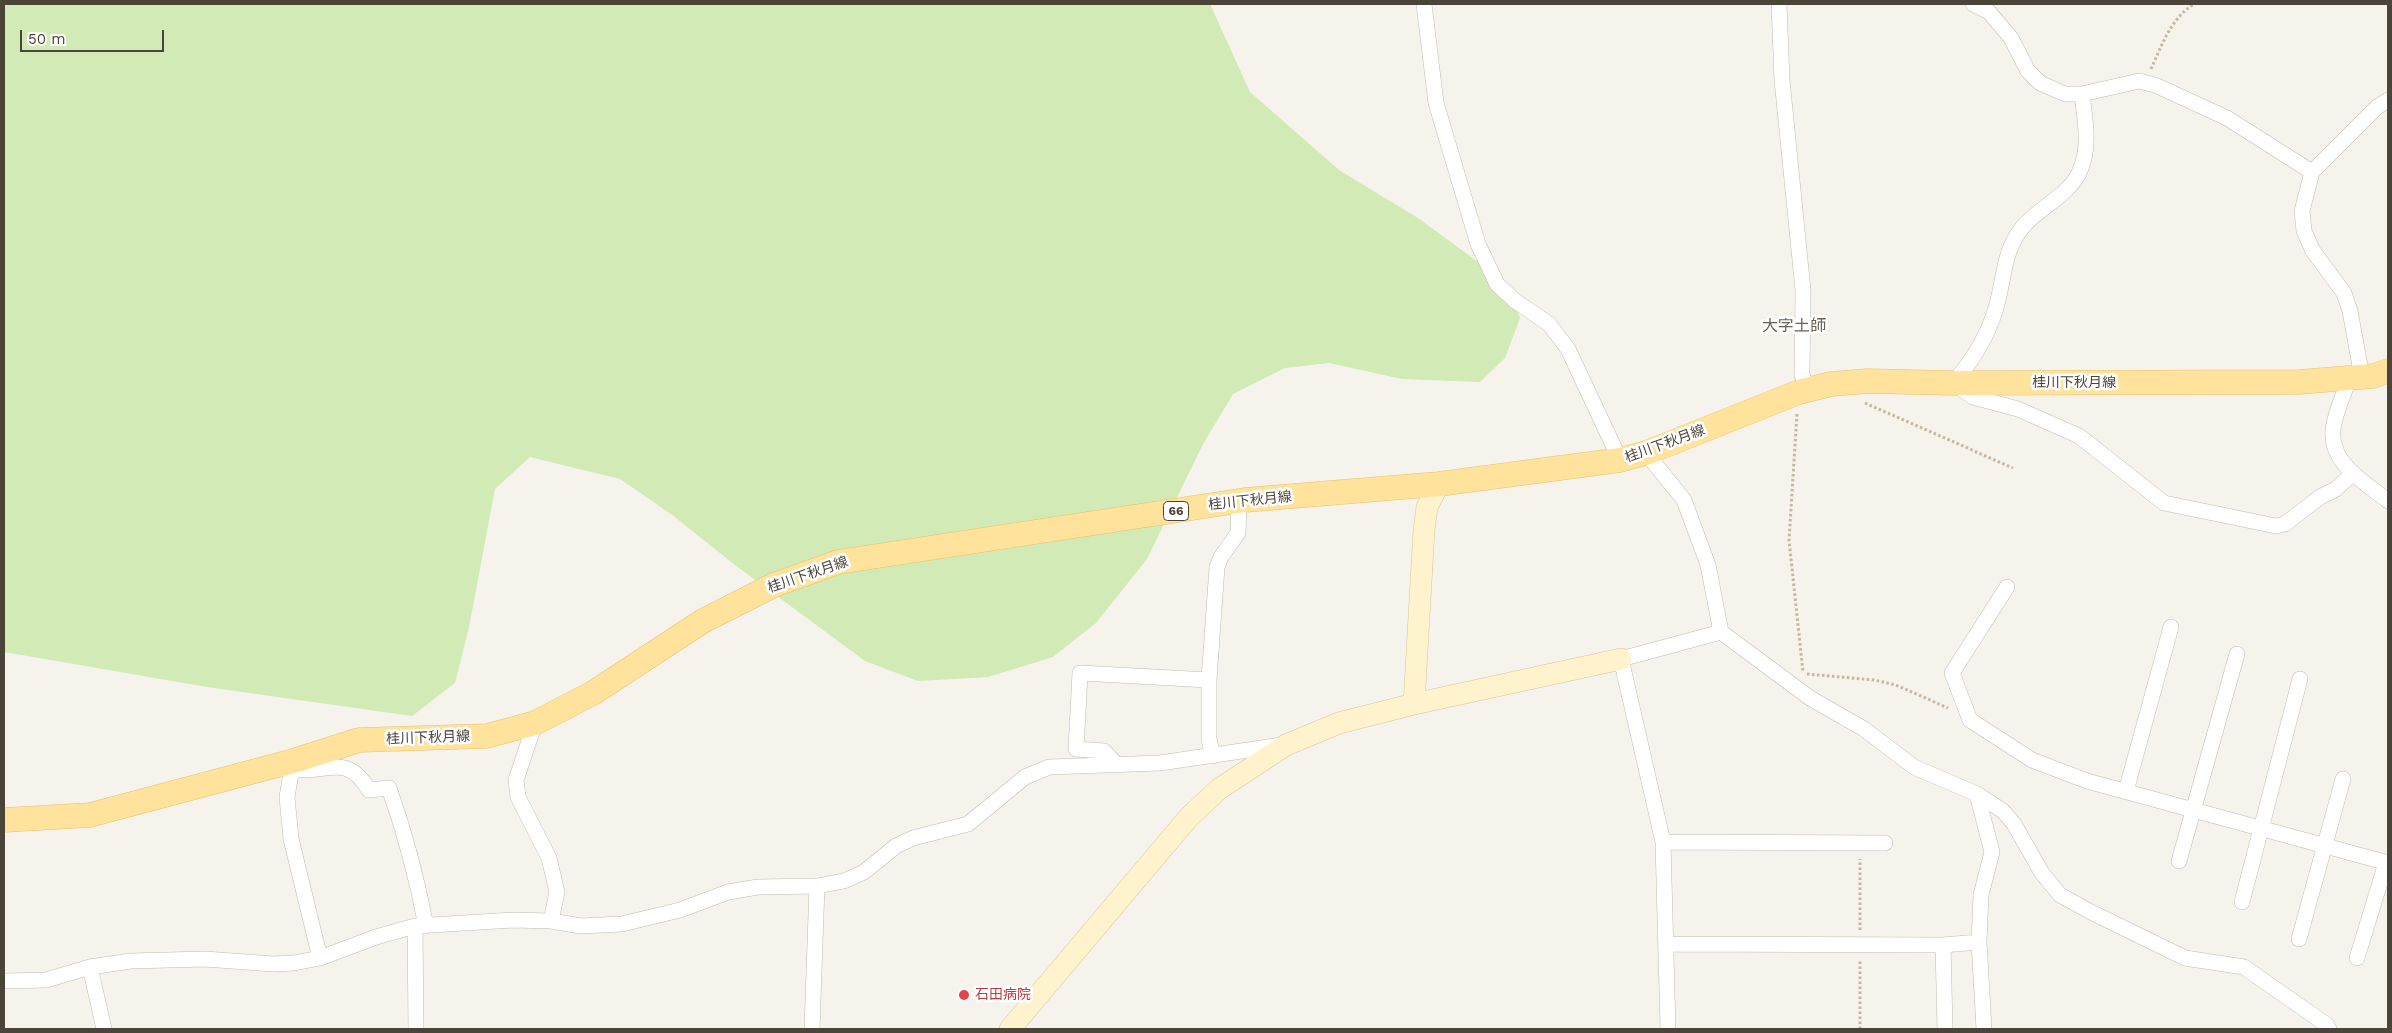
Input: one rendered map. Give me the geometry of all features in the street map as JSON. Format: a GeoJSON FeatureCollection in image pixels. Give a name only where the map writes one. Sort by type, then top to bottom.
{"type":"FeatureCollection","features":[{"type":"Feature","properties":{"kind":"main road","name":"桂川下秋月線"},"geometry":{"type":"LineString","coordinates":[[4,820],[90,815],[292,765],[359,740],[486,736],[535,723],[594,693],[703,622],[774,584],[838,562],[1239,501],[1438,484],[1620,460],[1646,453],[1802,392],[1832,384],[1854,382],[2299,382],[2356,378],[2388,371]]}},
{"type":"Feature","properties":{"kind":"street"},"geometry":{"type":"LineString","coordinates":[[1424,4],[1436,103],[1478,244],[1496,284],[1514,300],[1549,324],[1568,350],[1620,460]]}},
{"type":"Feature","properties":{"kind":"street"},"geometry":{"type":"LineString","coordinates":[[1779,4],[1782,80],[1802,290],[1802,392]]}},
{"type":"Feature","properties":{"kind":"street"},"geometry":{"type":"LineString","coordinates":[[1973,4],[1988,12],[2011,38],[2028,71],[2040,83],[2065,94],[2082,94],[2139,81],[2156,85],[2227,118],[2312,172]]}},
{"type":"Feature","properties":{"kind":"street"},"geometry":{"type":"LineString","coordinates":[[2082,94],[2087,140],[2079,173],[2072,183],[2018,232],[2009,247],[1999,296],[1981,344],[1966,368],[1953,383],[1973,397],[2018,409],[2078,436],[2164,503],[2276,526],[2285,524],[2320,497],[2336,489],[2353,473]]}},
{"type":"Feature","properties":{"kind":"street"},"geometry":{"type":"LineString","coordinates":[[2388,100],[2377,107],[2312,172],[2302,211],[2304,231],[2313,251],[2344,293],[2350,311],[2356,378],[2333,430],[2334,444],[2339,459],[2353,473],[2388,501]]}},
{"type":"Feature","properties":{"kind":"street"},"geometry":{"type":"LineString","coordinates":[[1646,453],[1684,500],[1708,565],[1721,632],[1810,698],[1864,730],[1914,767],[1977,794],[2003,811],[2014,824],[2042,872],[2060,894],[2091,912],[2185,958],[2244,967],[2327,1025],[2329,1029]]}},
{"type":"Feature","properties":{"kind":"street"},"geometry":{"type":"LineString","coordinates":[[1414,704],[1424,530],[1427,507],[1438,484]]}},
{"type":"Feature","properties":{"kind":"street"},"geometry":{"type":"LineString","coordinates":[[1213,756],[1209,739],[1210,680],[1217,567],[1238,533],[1239,501]]}},
{"type":"Feature","properties":{"kind":"street"},"geometry":{"type":"LineString","coordinates":[[2007,587],[1952,673],[1970,720],[2032,760],[2086,781],[2387,863],[2357,958]]}},
{"type":"Feature","properties":{"kind":"street"},"geometry":{"type":"LineString","coordinates":[[2126,791],[2171,627]]}},
{"type":"Feature","properties":{"kind":"street"},"geometry":{"type":"LineString","coordinates":[[1010,1029],[1189,817],[1219,789],[1286,745],[1340,723],[1414,704],[1621,659],[1721,632]]}},
{"type":"Feature","properties":{"kind":"street"},"geometry":{"type":"LineString","coordinates":[[2179,861],[2237,654]]}},
{"type":"Feature","properties":{"kind":"street"},"geometry":{"type":"LineString","coordinates":[[1621,659],[1663,842],[1668,1029]]}},
{"type":"Feature","properties":{"kind":"street"},"geometry":{"type":"LineString","coordinates":[[1117,765],[1104,751],[1076,749],[1080,673],[1210,680]]}},
{"type":"Feature","properties":{"kind":"street"},"geometry":{"type":"LineString","coordinates":[[2242,902],[2300,679]]}},
{"type":"Feature","properties":{"kind":"street"},"geometry":{"type":"LineString","coordinates":[[535,723],[516,780],[518,797],[549,858],[557,892],[551,921]]}},
{"type":"Feature","properties":{"kind":"street"},"geometry":{"type":"LineString","coordinates":[[4,981],[46,980],[90,968],[131,961],[204,959],[273,964],[320,958],[376,937],[420,926],[513,920],[551,921],[581,926],[622,924],[680,910],[728,892],[758,887],[817,886],[844,881],[864,872],[896,846],[913,838],[968,824],[1025,777],[1049,767],[1160,763],[1286,745]]}},
{"type":"Feature","properties":{"kind":"street"},"geometry":{"type":"LineString","coordinates":[[320,958],[291,839],[287,797],[292,765],[312,771],[336,766],[350,768],[360,775],[370,790],[389,788],[400,819],[420,926],[416,1029]]}},
{"type":"Feature","properties":{"kind":"street"},"geometry":{"type":"LineString","coordinates":[[2299,939],[2343,779]]}},
{"type":"Feature","properties":{"kind":"street"},"geometry":{"type":"LineString","coordinates":[[1977,794],[1992,852],[1981,895],[1979,942],[1984,1029]]}},
{"type":"Feature","properties":{"kind":"street"},"geometry":{"type":"LineString","coordinates":[[1663,842],[1885,843]]}},
{"type":"Feature","properties":{"kind":"street"},"geometry":{"type":"LineString","coordinates":[[812,1029],[817,886]]}},
{"type":"Feature","properties":{"kind":"street"},"geometry":{"type":"LineString","coordinates":[[1667,944],[1943,945],[1979,942]]}},
{"type":"Feature","properties":{"kind":"street"},"geometry":{"type":"LineString","coordinates":[[1943,945],[1945,1029]]}},
{"type":"Feature","properties":{"kind":"street"},"geometry":{"type":"LineString","coordinates":[[90,968],[104,1029]]}},
{"type":"Feature","properties":{"kind":"path"},"geometry":{"type":"LineString","coordinates":[[2145,82],[2175,22],[2184,10],[2194,4]]}},
{"type":"Feature","properties":{"kind":"path"},"geometry":{"type":"LineString","coordinates":[[1854,382],[1858,401],[2013,468]]}},
{"type":"Feature","properties":{"kind":"path"},"geometry":{"type":"LineString","coordinates":[[1796,688],[1803,673],[1789,540],[1797,424],[1802,392]]}},
{"type":"Feature","properties":{"kind":"path"},"geometry":{"type":"LineString","coordinates":[[1803,673],[1874,680],[1896,685],[1970,720]]}},
{"type":"Feature","properties":{"kind":"green space"},"geometry":{"type":"Polygon","coordinates":[[[4,4],[1210,4],[1250,92],[1339,170],[1418,218],[1504,281],[1520,318],[1505,358],[1480,382],[1402,379],[1329,363],[1285,368],[1233,394],[1203,444],[1147,559],[1096,623],[1053,657],[988,677],[918,681],[865,661],[735,565],[671,514],[620,479],[530,457],[495,489],[469,627],[455,683],[412,716],[207,687],[4,652],[4,4]]]}},
{"type":"Feature","properties":{"kind":"place","name":"石田病院"},"geometry":{"type":"Point","coordinates":[964,995]}},
{"type":"Feature","properties":{"kind":"district","name":"大字土師"},"geometry":{"type":"Point","coordinates":[1794,326]}}]}
